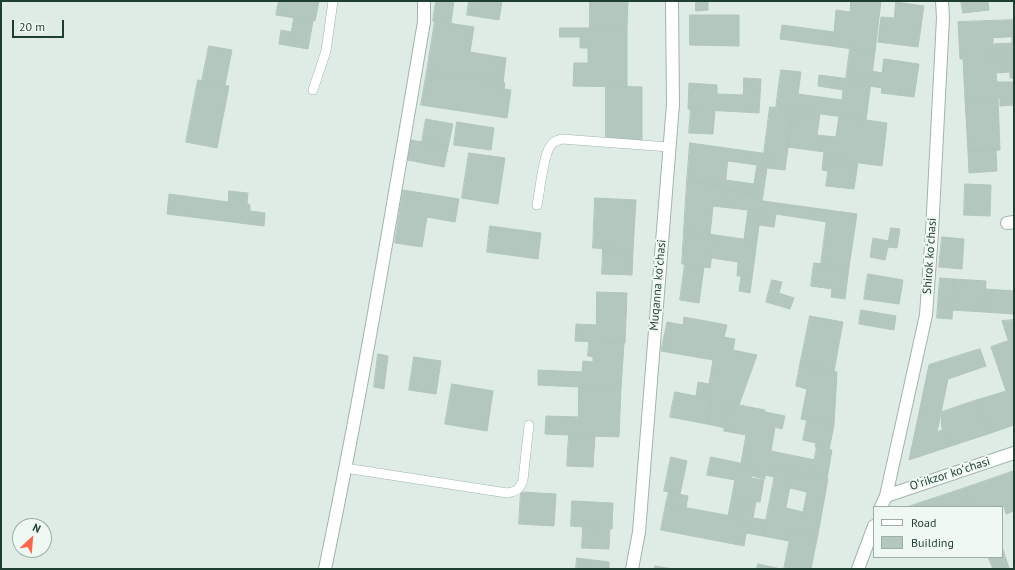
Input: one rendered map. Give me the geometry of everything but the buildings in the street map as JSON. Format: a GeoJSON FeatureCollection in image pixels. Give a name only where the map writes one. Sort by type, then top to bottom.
{"type":"FeatureCollection","features":[{"type":"Feature","properties":{"kind":"street"},"geometry":{"type":"LineString","coordinates":[[325,569],[388,234],[424,22],[424,1]]}},
{"type":"Feature","properties":{"kind":"street","name":"Muqanna koʻchasi"},"geometry":{"type":"LineString","coordinates":[[632,569],[638,532],[673,104],[672,1]]}},
{"type":"Feature","properties":{"kind":"street","name":"Shirok koʻchasi"},"geometry":{"type":"LineString","coordinates":[[883,501],[926,315],[932,232],[943,18],[942,1]]}},
{"type":"Feature","properties":{"kind":"street","name":"Oʻrikzor koʻchasi"},"geometry":{"type":"LineString","coordinates":[[883,501],[1014,453]]}},
{"type":"Feature","properties":{"kind":"street"},"geometry":{"type":"LineString","coordinates":[[858,569],[873,529]]}},
{"type":"Feature","properties":{"kind":"lane"},"geometry":{"type":"LineString","coordinates":[[313,90],[326,51],[333,1]]}},
{"type":"Feature","properties":{"kind":"lane"},"geometry":{"type":"LineString","coordinates":[[537,205],[546,157],[551,144],[556,141],[562,139],[669,147]]}},
{"type":"Feature","properties":{"kind":"lane"},"geometry":{"type":"LineString","coordinates":[[345,468],[507,493],[515,492],[520,488],[523,480],[529,425]]}}]}
